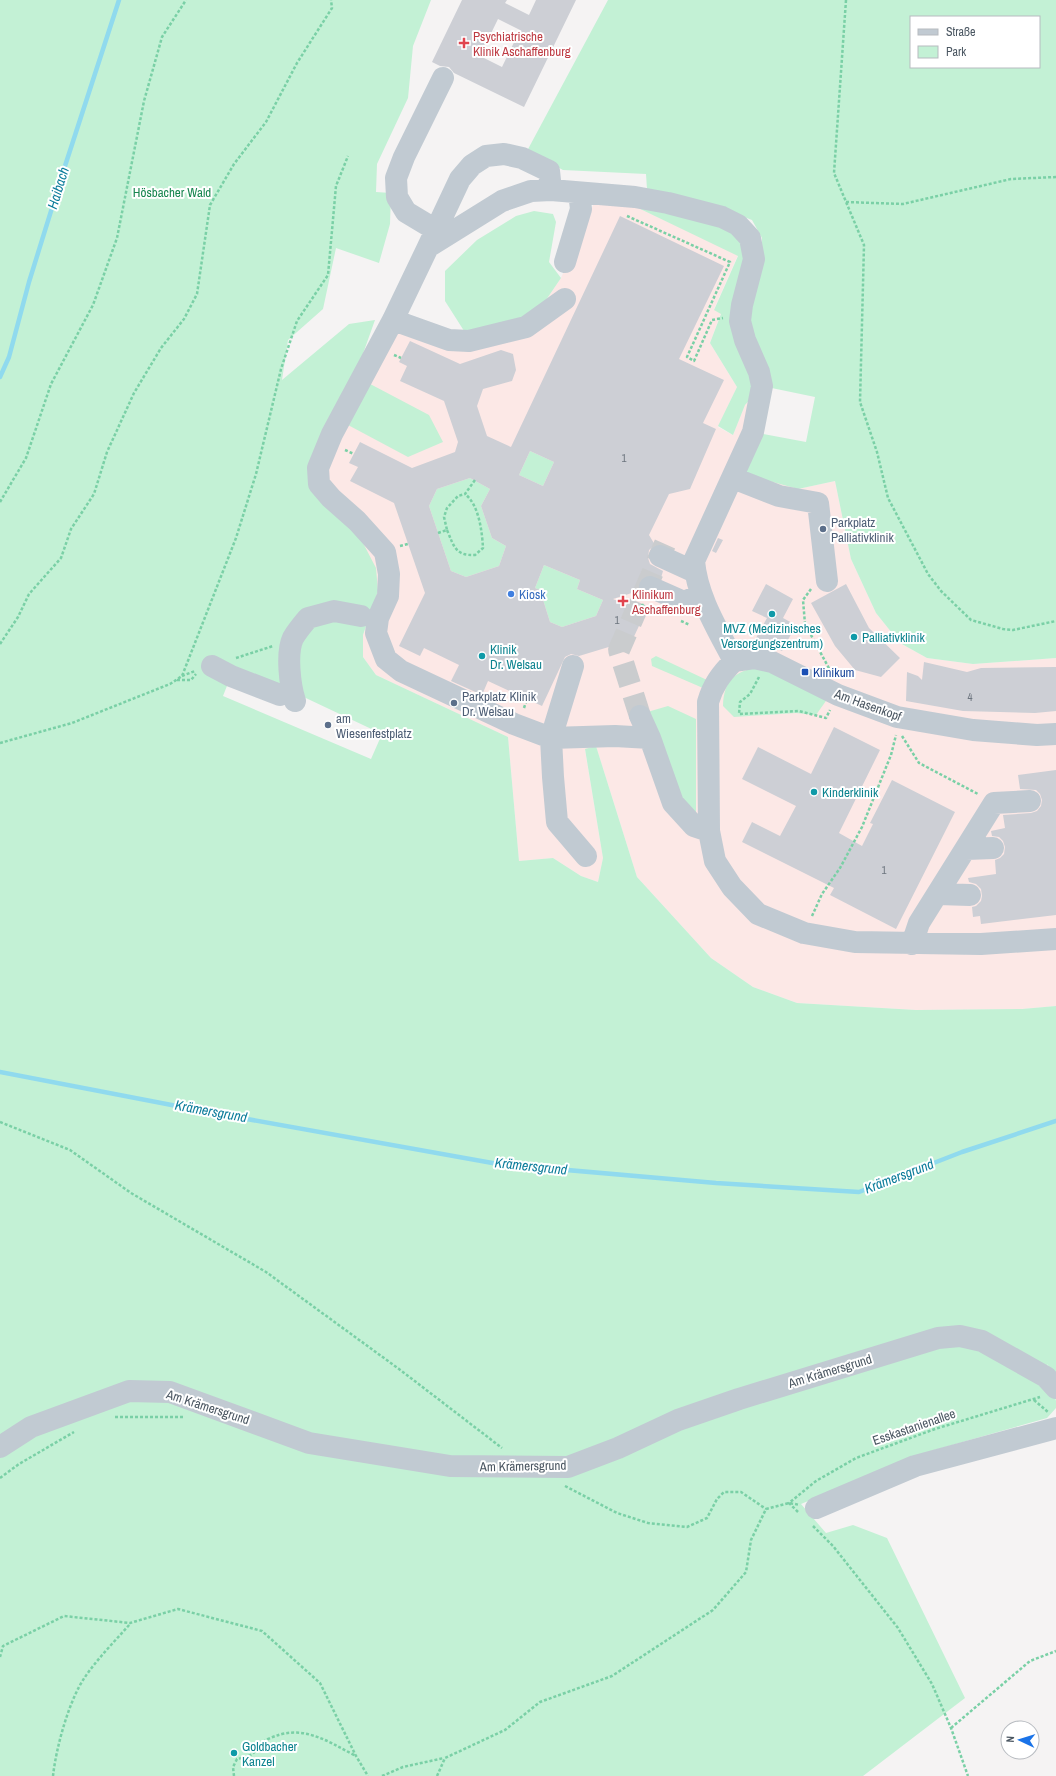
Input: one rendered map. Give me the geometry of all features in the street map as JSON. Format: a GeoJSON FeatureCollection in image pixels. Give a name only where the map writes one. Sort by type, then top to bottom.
{"type":"FeatureCollection","features":[{"type":"Feature","properties":{"kind":"street"},"geometry":{"type":"LineString","coordinates":[[432,238],[406,212],[397,197],[396,178],[404,157],[443,78]]}},
{"type":"Feature","properties":{"kind":"street"},"geometry":{"type":"LineString","coordinates":[[372,622],[388,596],[389,574],[385,552],[357,521],[331,498],[318,484],[318,468],[332,434],[393,320],[460,179],[472,165],[486,156],[504,154],[522,158],[549,171],[551,190]]}},
{"type":"Feature","properties":{"kind":"street"},"geometry":{"type":"LineString","coordinates":[[432,238],[502,200],[531,191],[551,190],[635,197],[668,203],[714,215],[738,225],[750,238],[754,259],[742,305],[740,322],[745,340],[759,372],[762,386],[753,432],[694,561],[695,572],[701,595],[734,661],[719,677],[712,688],[708,702],[709,831],[715,861],[732,887],[758,914],[804,933],[855,942],[912,944],[981,944],[1056,939]]}},
{"type":"Feature","properties":{"kind":"street"},"geometry":{"type":"LineString","coordinates":[[566,262],[581,209],[579,193]]}},
{"type":"Feature","properties":{"kind":"street"},"geometry":{"type":"LineString","coordinates":[[393,320],[449,340],[470,341],[526,327],[565,299]]}},
{"type":"Feature","properties":{"kind":"street"},"geometry":{"type":"LineString","coordinates":[[733,478],[779,496],[818,503],[827,581]]}},
{"type":"Feature","properties":{"kind":"street"},"geometry":{"type":"LineString","coordinates":[[660,556],[695,572]]}},
{"type":"Feature","properties":{"kind":"street"},"geometry":{"type":"LineString","coordinates":[[646,595],[684,602],[701,595]]}},
{"type":"Feature","properties":{"kind":"street"},"geometry":{"type":"LineString","coordinates":[[206,668],[287,698],[291,690],[289,663],[293,639],[308,618],[334,611],[372,622]]}},
{"type":"Feature","properties":{"kind":"street"},"geometry":{"type":"LineString","coordinates":[[372,622],[386,659],[401,671],[514,724],[551,738],[615,736],[650,738]]}},
{"type":"Feature","properties":{"kind":"street","name":"Am Hasenkopf"},"geometry":{"type":"LineString","coordinates":[[734,661],[754,658],[772,662],[842,696],[897,717],[973,730],[1037,736],[1056,734]]}},
{"type":"Feature","properties":{"kind":"street"},"geometry":{"type":"LineString","coordinates":[[573,666],[551,738],[557,822],[586,856]]}},
{"type":"Feature","properties":{"kind":"street"},"geometry":{"type":"LineString","coordinates":[[640,716],[650,738],[673,803],[694,826],[709,831]]}},
{"type":"Feature","properties":{"kind":"street"},"geometry":{"type":"LineString","coordinates":[[912,944],[919,923],[994,803],[1030,801]]}},
{"type":"Feature","properties":{"kind":"street"},"geometry":{"type":"LineString","coordinates":[[966,849],[993,848]]}},
{"type":"Feature","properties":{"kind":"street"},"geometry":{"type":"LineString","coordinates":[[938,894],[970,895]]}},
{"type":"Feature","properties":{"kind":"street","name":"Am Krämersgrund"},"geometry":{"type":"LineString","coordinates":[[0,1446],[31,1427],[129,1391],[170,1392],[310,1442],[450,1466],[568,1467],[618,1448],[678,1420],[739,1399],[938,1338],[960,1336],[982,1341],[1022,1362],[1046,1377],[1048,1393]]}},
{"type":"Feature","properties":{"kind":"street"},"geometry":{"type":"LineString","coordinates":[[809,1515],[915,1466],[1053,1421]]}},
{"type":"Feature","properties":{"kind":"path"},"geometry":{"type":"LineString","coordinates":[[0,502],[26,458],[51,384],[93,305],[117,238],[144,101],[162,37],[186,0]]}},
{"type":"Feature","properties":{"kind":"path"},"geometry":{"type":"LineString","coordinates":[[0,644],[18,617],[29,594],[61,558],[71,529],[94,494],[107,452],[134,393],[161,348],[184,319],[197,294],[210,205],[234,164],[266,122],[297,64],[332,8],[331,0]]}},
{"type":"Feature","properties":{"kind":"path"},"geometry":{"type":"LineString","coordinates":[[846,0],[834,173],[864,245],[860,402],[876,452],[888,498],[928,574],[941,591],[971,620],[1012,630],[1056,621]]}},
{"type":"Feature","properties":{"kind":"path"},"geometry":{"type":"LineString","coordinates":[[0,743],[72,722],[170,684],[182,676],[188,664],[236,538],[256,474],[281,369],[297,321],[328,275],[336,186],[348,156]]}},
{"type":"Feature","properties":{"kind":"path"},"geometry":{"type":"LineString","coordinates":[[846,202],[903,204],[1011,179],[1056,177]]}},
{"type":"Feature","properties":{"kind":"path"},"geometry":{"type":"LineString","coordinates":[[620,213],[730,262],[687,357],[694,361],[712,320],[727,317]]}},
{"type":"Feature","properties":{"kind":"path"},"geometry":{"type":"LineString","coordinates":[[465,494],[472,499],[482,535],[483,548],[475,555],[466,555],[456,550],[447,530],[444,517],[447,508],[452,501],[458,496],[465,494],[475,480]]}},
{"type":"Feature","properties":{"kind":"path"},"geometry":{"type":"LineString","coordinates":[[438,533],[447,530]]}},
{"type":"Feature","properties":{"kind":"path"},"geometry":{"type":"LineString","coordinates":[[646,595],[648,613]]}},
{"type":"Feature","properties":{"kind":"path"},"geometry":{"type":"LineString","coordinates":[[802,600],[805,624],[817,644]]}},
{"type":"Feature","properties":{"kind":"path"},"geometry":{"type":"LineString","coordinates":[[772,662],[759,677],[750,694],[740,702],[739,714],[799,711],[826,718]]}},
{"type":"Feature","properties":{"kind":"path"},"geometry":{"type":"LineString","coordinates":[[176,680],[191,680],[206,668]]}},
{"type":"Feature","properties":{"kind":"path"},"geometry":{"type":"LineString","coordinates":[[804,933],[822,894],[840,868],[862,827],[891,754],[898,729],[919,763],[994,803]]}},
{"type":"Feature","properties":{"kind":"path"},"geometry":{"type":"LineString","coordinates":[[0,1122],[70,1150],[131,1193],[266,1272],[399,1369],[503,1449]]}},
{"type":"Feature","properties":{"kind":"path","name":"Esskastanienallee"},"geometry":{"type":"LineString","coordinates":[[789,1503],[816,1481],[856,1458],[935,1429],[1034,1399],[1048,1393]]}},
{"type":"Feature","properties":{"kind":"path"},"geometry":{"type":"LineString","coordinates":[[1034,1399],[1053,1421]]}},
{"type":"Feature","properties":{"kind":"path"},"geometry":{"type":"LineString","coordinates":[[109,1416],[185,1418]]}},
{"type":"Feature","properties":{"kind":"path"},"geometry":{"type":"LineString","coordinates":[[0,1478],[19,1464],[81,1428]]}},
{"type":"Feature","properties":{"kind":"path"},"geometry":{"type":"LineString","coordinates":[[562,1484],[617,1513],[648,1523],[687,1527],[707,1518],[717,1499],[724,1492],[741,1492],[766,1509],[789,1503],[809,1515],[898,1628],[932,1684],[951,1728],[968,1776]]}},
{"type":"Feature","properties":{"kind":"path"},"geometry":{"type":"LineString","coordinates":[[789,1503],[809,1515]]}},
{"type":"Feature","properties":{"kind":"path"},"geometry":{"type":"LineString","coordinates":[[382,1776],[403,1767],[444,1758],[505,1730],[540,1702],[612,1676],[713,1610],[746,1572],[751,1540],[766,1509]]}},
{"type":"Feature","properties":{"kind":"path"},"geometry":{"type":"LineString","coordinates":[[0,1657],[3,1646],[64,1616],[130,1623],[178,1609],[262,1631],[320,1683],[356,1756],[368,1776]]}},
{"type":"Feature","properties":{"kind":"path"},"geometry":{"type":"LineString","coordinates":[[53,1776],[54,1764],[66,1717],[84,1678],[130,1623]]}},
{"type":"Feature","properties":{"kind":"path"},"geometry":{"type":"LineString","coordinates":[[951,1728],[1030,1661],[1056,1651]]}},
{"type":"Feature","properties":{"kind":"path"},"geometry":{"type":"LineString","coordinates":[[234,1776],[233,1767],[237,1759],[252,1754],[266,1740],[290,1731],[304,1732],[325,1740],[356,1756]]}},
{"type":"Feature","properties":{"kind":"path"},"geometry":{"type":"LineString","coordinates":[[437,1776],[444,1758]]}},
{"type":"Feature","properties":{"kind":"shaded area","name":"Klinikum Aschaffenburg"},"geometry":{"type":"Polygon","coordinates":[[[594,203],[632,205],[738,255],[714,309],[721,313],[710,343],[737,387],[718,427],[733,435],[745,405],[762,386],[753,432],[798,489],[835,481],[851,559],[876,613],[900,643],[927,658],[973,664],[1056,658],[1056,1006],[1022,1009],[916,1010],[797,1003],[753,987],[711,958],[637,877],[596,746],[585,750],[603,858],[598,882],[581,876],[553,858],[519,861],[508,737],[376,675],[363,657],[363,635],[370,616],[311,463],[389,308],[417,321],[466,334],[546,300],[561,278],[594,203]]]}},
{"type":"Feature","properties":{"kind":"green space","name":"Hösbacher Wald"},"geometry":{"type":"Polygon","coordinates":[[[0,0],[431,0],[413,46],[408,98],[377,164],[376,192],[391,193],[390,224],[379,263],[336,248],[323,309],[288,340],[282,380],[349,324],[375,320],[355,376],[429,415],[443,442],[408,457],[333,417],[311,463],[362,541],[376,568],[378,591],[363,635],[363,657],[376,675],[508,737],[519,861],[553,858],[581,876],[598,882],[603,858],[585,749],[596,746],[637,877],[711,958],[753,987],[797,1003],[916,1010],[1022,1009],[1056,1006],[1056,1376],[1047,1364],[1056,1401],[1056,1408],[1047,1418],[917,1455],[801,1504],[826,1533],[853,1525],[887,1538],[965,1698],[863,1776],[0,1776],[0,0]],[[234,668],[223,696],[371,759],[382,734],[291,691],[234,668]]]}},
{"type":"Feature","properties":{"kind":"green space"},"geometry":{"type":"Polygon","coordinates":[[[608,0],[1056,0],[1056,658],[973,664],[927,658],[900,643],[876,613],[851,559],[835,481],[798,489],[744,474],[753,432],[806,442],[815,397],[762,386],[744,322],[762,263],[762,238],[752,220],[726,210],[647,189],[646,174],[563,170],[527,151],[608,0]]]}},
{"type":"Feature","properties":{"kind":"green space"},"geometry":{"type":"Polygon","coordinates":[[[632,205],[678,211],[739,234],[746,270],[757,392],[745,405],[733,435],[718,426],[737,387],[710,343],[721,314],[714,310],[738,256],[632,205]]]}},
{"type":"Feature","properties":{"kind":"green space"},"geometry":{"type":"Polygon","coordinates":[[[534,211],[553,214],[556,222],[549,262],[561,278],[546,300],[519,320],[466,334],[445,301],[445,271],[477,240],[516,216],[534,211]]]}},
{"type":"Feature","properties":{"kind":"green space"},"geometry":{"type":"Polygon","coordinates":[[[530,451],[554,462],[543,486],[519,475],[530,451]]]}},
{"type":"Feature","properties":{"kind":"green space"},"geometry":{"type":"Polygon","coordinates":[[[470,478],[490,489],[481,506],[492,538],[506,546],[499,566],[466,577],[451,571],[429,506],[437,489],[470,478]]]}},
{"type":"Feature","properties":{"kind":"green space"},"geometry":{"type":"Polygon","coordinates":[[[544,565],[580,580],[577,589],[603,600],[596,616],[562,627],[550,622],[540,590],[535,588],[544,565]]]}},
{"type":"Feature","properties":{"kind":"green space"},"geometry":{"type":"Polygon","coordinates":[[[656,656],[707,680],[703,688],[652,666],[651,659],[656,656]]]}},
{"type":"Feature","properties":{"kind":"green space"},"geometry":{"type":"Polygon","coordinates":[[[758,667],[828,698],[816,715],[796,713],[734,717],[723,706],[728,684],[737,675],[758,667]]]}},
{"type":"Feature","properties":{"kind":"green space"},"geometry":{"type":"Polygon","coordinates":[[[668,706],[696,719],[696,816],[678,800],[644,713],[668,706]]]}},
{"type":"Feature","properties":{"kind":"building","name":"Psychiatrische Klinik Aschaffenburg"},"geometry":{"type":"Polygon","coordinates":[[[462,0],[507,0],[505,3],[529,15],[536,0],[576,0],[524,107],[454,73],[449,67],[440,66],[432,62],[462,0]],[[498,19],[480,56],[502,67],[520,30],[498,19]]]}},
{"type":"Feature","properties":{"kind":"building"},"geometry":{"type":"Polygon","coordinates":[[[620,216],[724,266],[679,359],[724,380],[703,423],[716,429],[690,489],[669,494],[649,535],[655,545],[649,550],[648,558],[650,564],[663,571],[661,578],[649,575],[643,577],[638,582],[638,591],[613,599],[645,613],[631,643],[616,636],[612,646],[579,656],[571,654],[565,657],[542,706],[488,681],[482,695],[451,681],[459,665],[424,648],[420,656],[399,646],[425,593],[394,503],[350,481],[358,467],[349,463],[360,442],[412,468],[455,452],[458,442],[444,401],[400,381],[407,366],[399,362],[410,341],[460,364],[501,350],[513,354],[516,370],[512,381],[483,389],[477,406],[487,436],[511,447],[620,216]],[[530,451],[519,475],[543,486],[554,462],[530,451]],[[470,478],[437,489],[429,506],[451,571],[466,577],[499,566],[506,546],[492,538],[481,506],[490,489],[470,478]],[[544,565],[535,588],[540,590],[550,622],[562,627],[596,616],[603,600],[577,589],[580,580],[544,565]]]}},
{"type":"Feature","properties":{"kind":"building"},"geometry":{"type":"Polygon","coordinates":[[[718,538],[723,540],[716,553],[712,551],[718,538]]]}},
{"type":"Feature","properties":{"kind":"building","name":"MVZ (Medizinisches Versorgungszentrum)"},"geometry":{"type":"Polygon","coordinates":[[[766,584],[793,599],[783,618],[796,625],[782,651],[756,638],[767,618],[752,611],[766,584]]]}},
{"type":"Feature","properties":{"kind":"building","name":"Palliativklinik"},"geometry":{"type":"Polygon","coordinates":[[[846,584],[869,628],[900,658],[881,677],[855,670],[835,646],[811,603],[846,584]]]}},
{"type":"Feature","properties":{"kind":"building"},"geometry":{"type":"Polygon","coordinates":[[[924,662],[967,672],[981,668],[1056,667],[1056,711],[1035,713],[963,711],[906,701],[907,672],[918,676],[922,680],[924,662]]]}},
{"type":"Feature","properties":{"kind":"building"},"geometry":{"type":"Polygon","coordinates":[[[834,727],[880,750],[839,833],[862,846],[873,824],[870,823],[892,780],[955,812],[896,929],[830,895],[834,888],[742,842],[752,822],[780,836],[796,806],[742,779],[758,747],[811,774],[834,727]]]}},
{"type":"Feature","properties":{"kind":"building"},"geometry":{"type":"Polygon","coordinates":[[[1056,770],[1056,915],[981,924],[980,916],[973,917],[972,907],[976,906],[981,901],[981,889],[976,884],[969,882],[968,878],[996,874],[995,860],[1004,854],[1005,847],[1003,841],[999,837],[992,836],[991,831],[1005,828],[1003,815],[1031,813],[1037,811],[1041,806],[1042,800],[1040,794],[1036,790],[1020,789],[1018,775],[1056,770]]]}},
{"type":"Feature","properties":{"kind":"waterway","name":"Haibach"},"geometry":{"type":"LineString","coordinates":[[0,377],[9,357],[29,282],[119,0]]}},
{"type":"Feature","properties":{"kind":"waterway","name":"Krämersgrund"},"geometry":{"type":"LineString","coordinates":[[0,1072],[208,1112],[498,1164],[716,1183],[859,1192],[962,1152],[1056,1121]]}},
{"type":"Feature","properties":{"kind":"tunnel"},"geometry":{"type":"LineString","coordinates":[[640,716],[619,650],[665,544]]}},
{"type":"Feature","properties":{"kind":"place","name":"Psychiatrische Klinik Aschaffenburg"},"geometry":{"type":"Point","coordinates":[464,43]}},
{"type":"Feature","properties":{"kind":"place","name":"Parkplatz Palliativklinik"},"geometry":{"type":"Point","coordinates":[823,529]}},
{"type":"Feature","properties":{"kind":"place","name":"Kiosk"},"geometry":{"type":"Point","coordinates":[511,594]}},
{"type":"Feature","properties":{"kind":"place","name":"Klinikum Aschaffenburg"},"geometry":{"type":"Point","coordinates":[623,601]}},
{"type":"Feature","properties":{"kind":"place","name":"MVZ (Medizinisches Versorgungszentrum)"},"geometry":{"type":"Point","coordinates":[772,614]}},
{"type":"Feature","properties":{"kind":"place","name":"Palliativklinik"},"geometry":{"type":"Point","coordinates":[854,637]}},
{"type":"Feature","properties":{"kind":"place","name":"Klinik Dr. Welsau"},"geometry":{"type":"Point","coordinates":[482,656]}},
{"type":"Feature","properties":{"kind":"place","name":"Klinikum"},"geometry":{"type":"Point","coordinates":[805,672]}},
{"type":"Feature","properties":{"kind":"place","name":"Parkplatz Klinik Dr. Welsau"},"geometry":{"type":"Point","coordinates":[454,703]}},
{"type":"Feature","properties":{"kind":"place","name":"am Wiesenfestplatz"},"geometry":{"type":"Point","coordinates":[328,725]}},
{"type":"Feature","properties":{"kind":"place","name":"Kinderklinik"},"geometry":{"type":"Point","coordinates":[814,792]}},
{"type":"Feature","properties":{"kind":"place","name":"Goldbacher Kanzel"},"geometry":{"type":"Point","coordinates":[234,1753]}}]}
